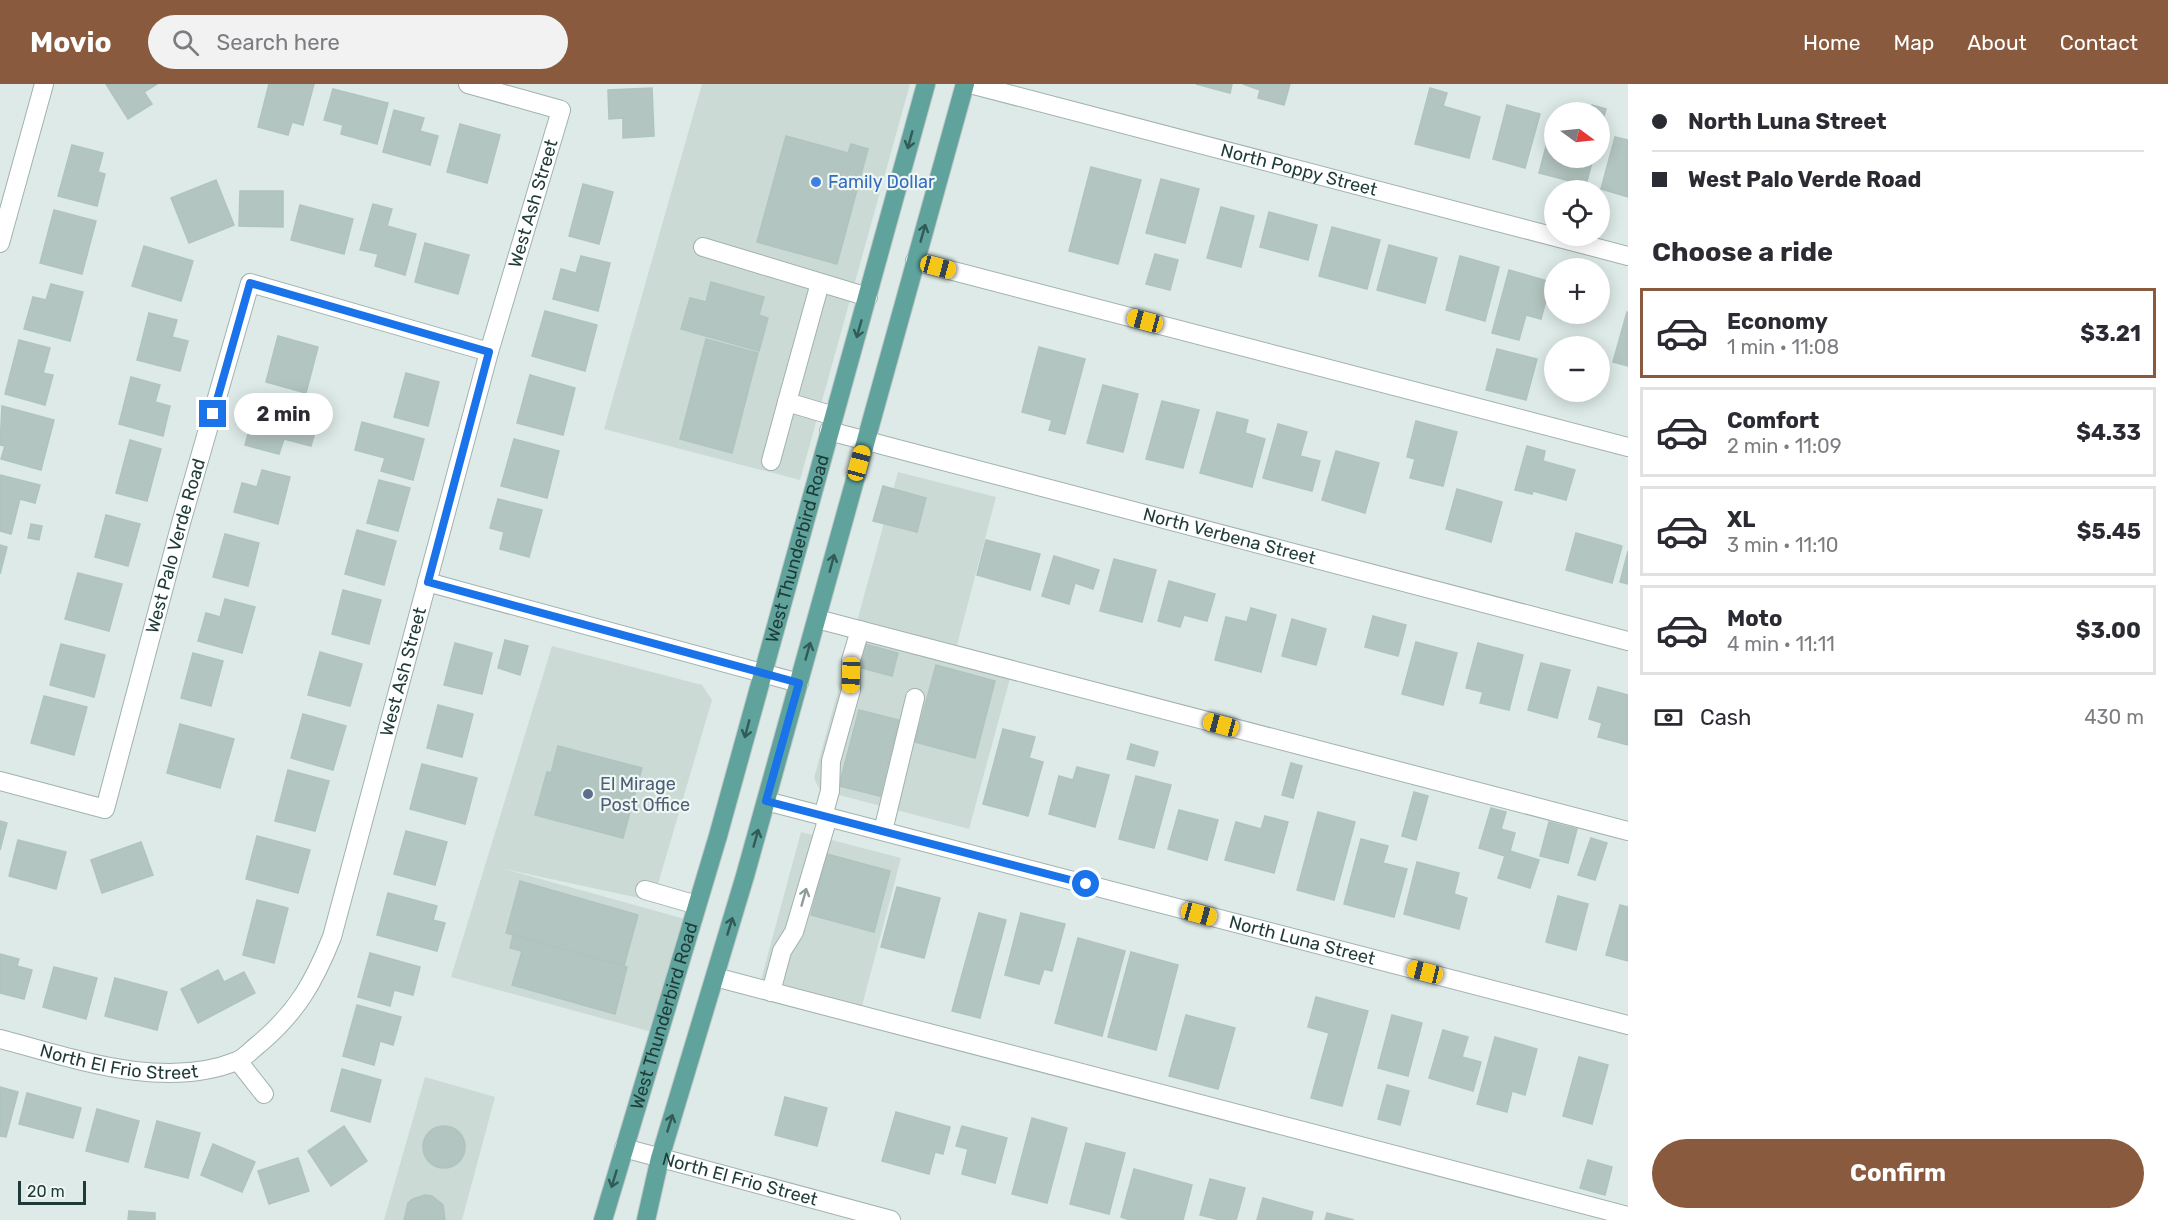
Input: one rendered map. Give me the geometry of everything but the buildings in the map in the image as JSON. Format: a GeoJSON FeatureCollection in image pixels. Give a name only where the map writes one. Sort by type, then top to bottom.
{"type":"FeatureCollection","features":[{"type":"Feature","properties":{"kind":"main road","name":"West Thunderbird Road"},"geometry":{"type":"LineString","coordinates":[[603,1220],[698,905],[926,84]]}},
{"type":"Feature","properties":{"kind":"main road","name":"West Thunderbird Road"},"geometry":{"type":"LineString","coordinates":[[646,1220],[660,1158],[766,801],[965,84]]}},
{"type":"Feature","properties":{"kind":"street"},"geometry":{"type":"LineString","coordinates":[[0,243],[44,84]]}},
{"type":"Feature","properties":{"kind":"street","name":"West Ash Street"},"geometry":{"type":"LineString","coordinates":[[238,1060],[294,1011],[316,978],[332,937],[489,352],[561,110],[468,84]]}},
{"type":"Feature","properties":{"kind":"street","name":"North Poppy Street"},"geometry":{"type":"LineString","coordinates":[[970,84],[1628,256]]}},
{"type":"Feature","properties":{"kind":"street"},"geometry":{"type":"LineString","coordinates":[[702,247],[868,297]]}},
{"type":"Feature","properties":{"kind":"street"},"geometry":{"type":"LineString","coordinates":[[915,261],[1628,447]]}},
{"type":"Feature","properties":{"kind":"street","name":"West Palo Verde Road"},"geometry":{"type":"LineString","coordinates":[[0,781],[105,809],[181,523],[250,283],[489,352]]}},
{"type":"Feature","properties":{"kind":"street"},"geometry":{"type":"LineString","coordinates":[[771,461],[820,283]]}},
{"type":"Feature","properties":{"kind":"street","name":"North Verbena Street"},"geometry":{"type":"LineString","coordinates":[[787,402],[865,441],[1628,641]]}},
{"type":"Feature","properties":{"kind":"street"},"geometry":{"type":"LineString","coordinates":[[428,582],[799,683]]}},
{"type":"Feature","properties":{"kind":"street"},"geometry":{"type":"LineString","coordinates":[[817,619],[1628,831]]}},
{"type":"Feature","properties":{"kind":"street"},"geometry":{"type":"LineString","coordinates":[[771,992],[782,951],[794,932],[825,817],[830,791],[831,760],[850,690],[851,660],[860,630]]}},
{"type":"Feature","properties":{"kind":"street"},"geometry":{"type":"LineString","coordinates":[[883,831],[915,698]]}},
{"type":"Feature","properties":{"kind":"street","name":"North Luna Street"},"geometry":{"type":"LineString","coordinates":[[766,801],[1628,1025]]}},
{"type":"Feature","properties":{"kind":"street"},"geometry":{"type":"LineString","coordinates":[[645,890],[698,905]]}},
{"type":"Feature","properties":{"kind":"street"},"geometry":{"type":"LineString","coordinates":[[715,977],[1628,1216]]}},
{"type":"Feature","properties":{"kind":"street","name":"North El Frio Street"},"geometry":{"type":"LineString","coordinates":[[0,1039],[132,1071],[172,1074],[238,1060]]}},
{"type":"Feature","properties":{"kind":"street"},"geometry":{"type":"LineString","coordinates":[[238,1060],[264,1094]]}},
{"type":"Feature","properties":{"kind":"street","name":"North El Frio Street"},"geometry":{"type":"LineString","coordinates":[[624,1148],[891,1220]]}},
{"type":"Feature","properties":{"kind":"shaded area"},"geometry":{"type":"Polygon","coordinates":[[[702,84],[910,84],[800,480],[604,429],[702,84]]]}},
{"type":"Feature","properties":{"kind":"shaded area"},"geometry":{"type":"Polygon","coordinates":[[[898,472],[996,497],[957,645],[1015,660],[969,829],[820,790],[814,778],[898,472]]]}},
{"type":"Feature","properties":{"kind":"shaded area"},"geometry":{"type":"Polygon","coordinates":[[[552,646],[702,685],[712,700],[653,901],[504,869],[685,919],[652,1032],[451,977],[552,646]]]}},
{"type":"Feature","properties":{"kind":"shaded area"},"geometry":{"type":"Polygon","coordinates":[[[801,832],[901,858],[862,1006],[761,980],[801,832]]]}},
{"type":"Feature","properties":{"kind":"shaded area"},"geometry":{"type":"Polygon","coordinates":[[[425,1077],[495,1097],[462,1220],[384,1220],[425,1077]]]}},
{"type":"Feature","properties":{"kind":"place","name":"Family Dollar"},"geometry":{"type":"Point","coordinates":[816,182]}},
{"type":"Feature","properties":{"kind":"place","name":"El Mirage Post Office"},"geometry":{"type":"Point","coordinates":[588,794]}},
{"type":"Feature","properties":{"kind":"route"},"geometry":{"type":"LineString","coordinates":[[213,414],[250,283],[489,352],[428,582],[799,683],[766,801],[1086,884]]}}]}
